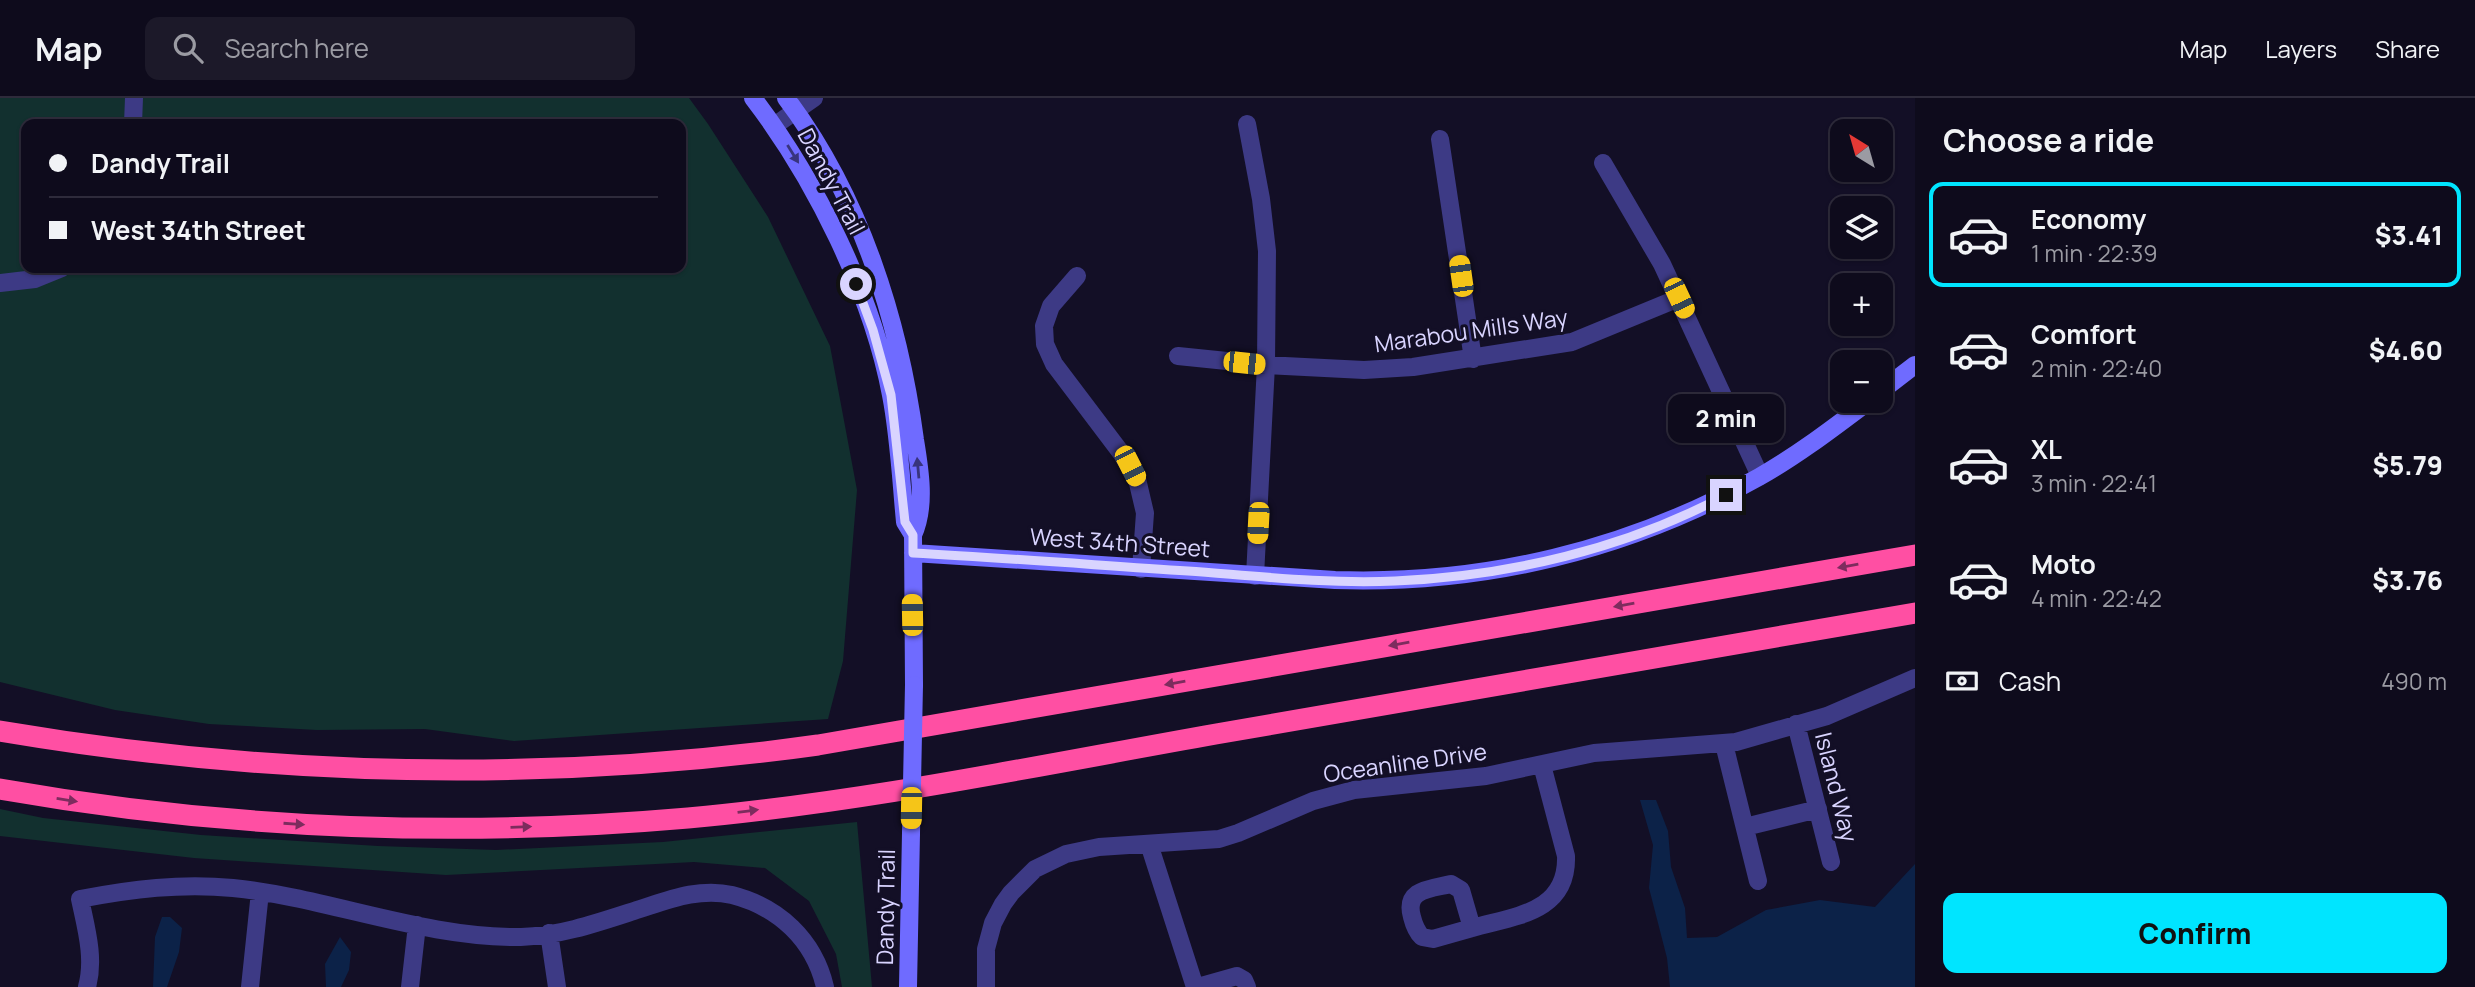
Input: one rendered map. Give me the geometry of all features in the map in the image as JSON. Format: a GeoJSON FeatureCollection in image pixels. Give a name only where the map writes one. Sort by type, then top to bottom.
{"type":"FeatureCollection","features":[{"type":"Feature","properties":{"kind":"highway"},"geometry":{"type":"LineString","coordinates":[[0,731],[131,751],[331,769],[528,770],[663,763],[844,740],[1915,555]]}},
{"type":"Feature","properties":{"kind":"highway"},"geometry":{"type":"LineString","coordinates":[[0,789],[87,803],[199,816],[324,825],[498,828],[688,818],[905,788],[1915,613]]}},
{"type":"Feature","properties":{"kind":"main road","name":"Dandy Trail"},"geometry":{"type":"LineString","coordinates":[[753,98],[810,183],[867,312],[891,395],[905,522],[913,535]]}},
{"type":"Feature","properties":{"kind":"main road","name":"Dandy Trail"},"geometry":{"type":"LineString","coordinates":[[790,104],[847,201],[876,271],[894,329],[910,402],[918,461],[920,521],[913,535],[914,685],[908,987]]}},
{"type":"Feature","properties":{"kind":"main road"},"geometry":{"type":"LineString","coordinates":[[1893,382],[1915,365]]}},
{"type":"Feature","properties":{"kind":"main road","name":"West 34th Street"},"geometry":{"type":"LineString","coordinates":[[913,553],[1255,576],[1394,581],[1468,575],[1534,564],[1598,547],[1654,527],[1708,504],[1760,476],[1796,454],[1852,413]]}},
{"type":"Feature","properties":{"kind":"street"},"geometry":{"type":"LineString","coordinates":[[133,119],[134,98]]}},
{"type":"Feature","properties":{"kind":"street"},"geometry":{"type":"LineString","coordinates":[[774,126],[790,104],[814,98]]}},
{"type":"Feature","properties":{"kind":"street"},"geometry":{"type":"LineString","coordinates":[[1247,124],[1261,199],[1267,251],[1265,365],[1255,576]]}},
{"type":"Feature","properties":{"kind":"street"},"geometry":{"type":"LineString","coordinates":[[1440,139],[1473,359]]}},
{"type":"Feature","properties":{"kind":"street"},"geometry":{"type":"LineString","coordinates":[[1603,163],[1662,264],[1760,476]]}},
{"type":"Feature","properties":{"kind":"street"},"geometry":{"type":"LineString","coordinates":[[0,283],[35,279],[50,273]]}},
{"type":"Feature","properties":{"kind":"street"},"geometry":{"type":"LineString","coordinates":[[1076,276],[1051,306],[1044,326],[1045,344],[1054,364],[1122,454],[1137,479],[1145,513],[1141,569]]}},
{"type":"Feature","properties":{"kind":"street","name":"Marabou Mills Way"},"geometry":{"type":"LineString","coordinates":[[1178,356],[1265,365],[1364,370],[1473,359],[1584,338],[1679,298]]}},
{"type":"Feature","properties":{"kind":"street","name":"Oceanline Drive"},"geometry":{"type":"LineString","coordinates":[[986,987],[986,949],[993,922],[1011,893],[1025,878],[1047,862],[1079,849],[1219,839],[1313,801],[1354,790],[1486,776],[1594,752],[1724,744],[1827,716],[1915,678]]}},
{"type":"Feature","properties":{"kind":"street","name":"Island Way"},"geometry":{"type":"LineString","coordinates":[[1796,724],[1831,862]]}},
{"type":"Feature","properties":{"kind":"street"},"geometry":{"type":"LineString","coordinates":[[1724,744],[1758,881]]}},
{"type":"Feature","properties":{"kind":"street"},"geometry":{"type":"LineString","coordinates":[[1472,928],[1536,909],[1548,902],[1562,885],[1566,856],[1542,765]]}},
{"type":"Feature","properties":{"kind":"street"},"geometry":{"type":"LineString","coordinates":[[1745,827],[1818,809]]}},
{"type":"Feature","properties":{"kind":"street"},"geometry":{"type":"LineString","coordinates":[[1149,844],[1197,987],[1237,976],[1244,980],[1247,987]]}},
{"type":"Feature","properties":{"kind":"street"},"geometry":{"type":"LineString","coordinates":[[87,987],[89,945],[80,899],[159,886],[260,892],[452,932],[488,936],[549,933],[597,923],[685,895],[733,895],[766,908],[788,923],[806,943],[817,962],[825,987]]}},
{"type":"Feature","properties":{"kind":"street"},"geometry":{"type":"LineString","coordinates":[[250,987],[260,892]]}},
{"type":"Feature","properties":{"kind":"street"},"geometry":{"type":"LineString","coordinates":[[410,987],[417,925]]}},
{"type":"Feature","properties":{"kind":"street"},"geometry":{"type":"LineString","coordinates":[[549,933],[556,987]]}},
{"type":"Feature","properties":{"kind":"green space"},"geometry":{"type":"Polygon","coordinates":[[[0,98],[689,98],[768,217],[830,346],[857,490],[843,661],[828,719],[514,741],[425,729],[317,730],[209,724],[115,710],[0,682],[0,98]]]}},
{"type":"Feature","properties":{"kind":"green space"},"geometry":{"type":"Polygon","coordinates":[[[0,809],[43,818],[201,835],[496,850],[663,842],[857,822],[872,987],[842,987],[836,954],[809,901],[765,868],[694,862],[446,875],[194,858],[0,836],[0,809]]]}},
{"type":"Feature","properties":{"kind":"water"},"geometry":{"type":"Polygon","coordinates":[[[1640,800],[1656,800],[1668,831],[1671,867],[1685,908],[1687,938],[1717,937],[1766,910],[1820,900],[1875,907],[1915,864],[1915,987],[1670,987],[1667,958],[1649,888],[1653,845],[1640,800]]]}},
{"type":"Feature","properties":{"kind":"water"},"geometry":{"type":"Polygon","coordinates":[[[162,917],[170,917],[182,928],[179,952],[167,987],[153,987],[155,937],[162,917]]]}},
{"type":"Feature","properties":{"kind":"water"},"geometry":{"type":"Polygon","coordinates":[[[340,937],[351,952],[349,970],[341,987],[326,987],[325,964],[340,937]]]}},
{"type":"Feature","properties":{"kind":"route"},"geometry":{"type":"LineString","coordinates":[[856,284],[883,361],[891,395],[905,522],[913,535],[913,553],[1308,579],[1394,581],[1468,575],[1570,555],[1654,527],[1726,495]]}}]}
